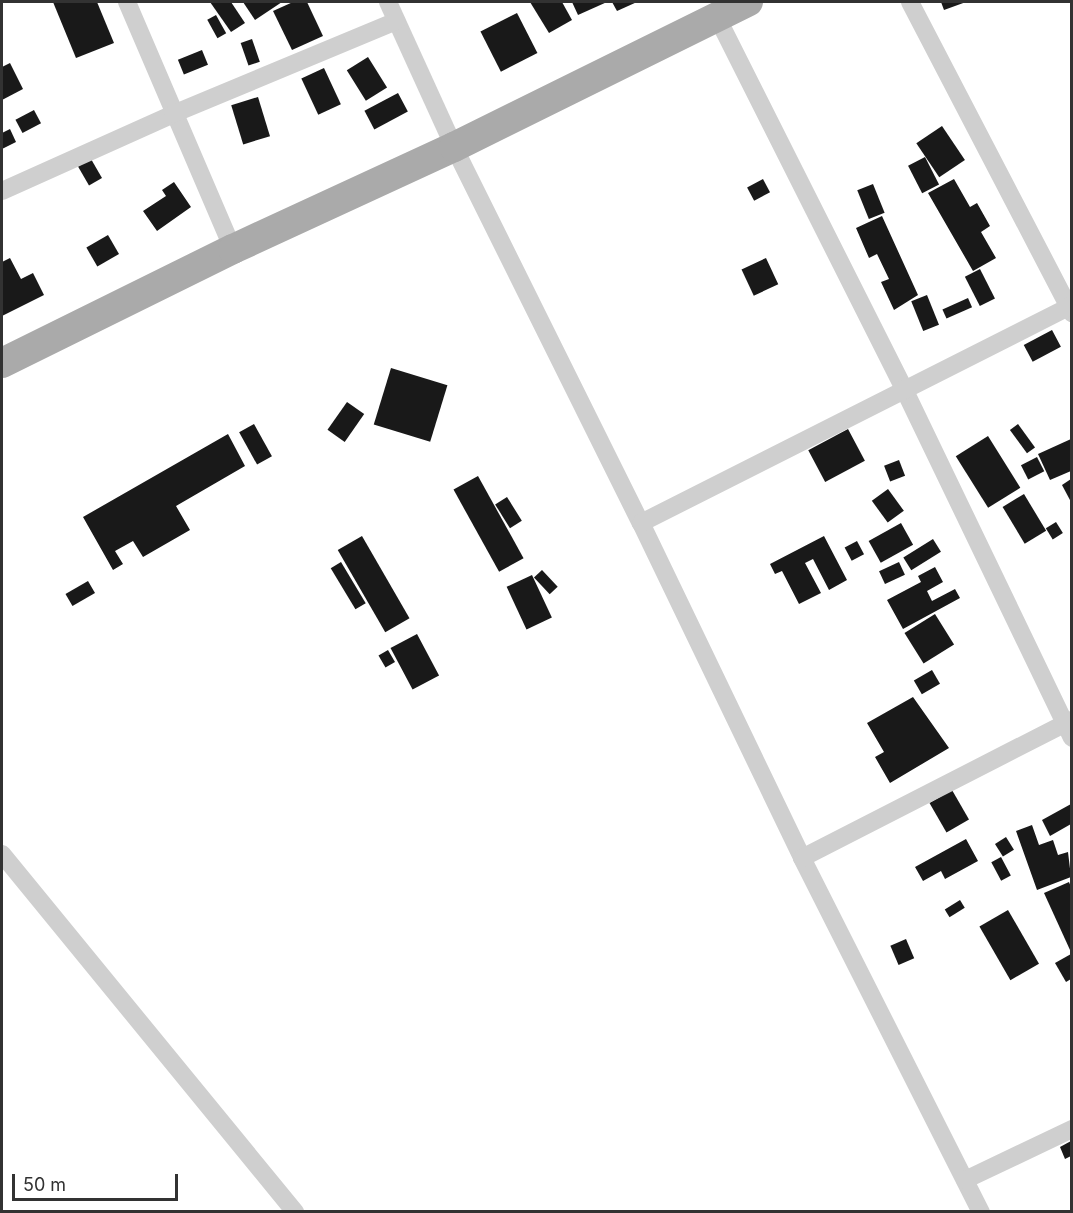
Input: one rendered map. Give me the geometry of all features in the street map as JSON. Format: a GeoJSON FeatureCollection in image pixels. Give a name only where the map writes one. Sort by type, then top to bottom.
{"type":"FeatureCollection","features":[{"type":"Feature","properties":{"kind":"main road"},"geometry":{"type":"LineString","coordinates":[[2,363],[233,249],[454,147],[748,2]]}},
{"type":"Feature","properties":{"kind":"street"},"geometry":{"type":"LineString","coordinates":[[127,2],[172,114],[233,249]]}},
{"type":"Feature","properties":{"kind":"street"},"geometry":{"type":"LineString","coordinates":[[388,2],[454,147],[641,523],[802,858],[981,1212]]}},
{"type":"Feature","properties":{"kind":"street"},"geometry":{"type":"LineString","coordinates":[[641,523],[904,389],[1070,308],[910,2]]}},
{"type":"Feature","properties":{"kind":"street"},"geometry":{"type":"LineString","coordinates":[[717,17],[904,389],[1069,727],[802,858]]}},
{"type":"Feature","properties":{"kind":"street"},"geometry":{"type":"LineString","coordinates":[[2,191],[172,114],[396,21]]}},
{"type":"Feature","properties":{"kind":"street"},"geometry":{"type":"LineString","coordinates":[[2,854],[295,1212]]}},
{"type":"Feature","properties":{"kind":"street"},"geometry":{"type":"LineString","coordinates":[[965,1180],[1071,1129]]}},
{"type":"Feature","properties":{"kind":"building"},"geometry":{"type":"Polygon","coordinates":[[[53,2],[97,2],[114,43],[76,58],[53,2]]]}},
{"type":"Feature","properties":{"kind":"building"},"geometry":{"type":"Polygon","coordinates":[[[210,2],[231,2],[245,23],[231,32],[210,2]]]}},
{"type":"Feature","properties":{"kind":"building"},"geometry":{"type":"Polygon","coordinates":[[[243,2],[282,2],[255,20],[243,2]]]}},
{"type":"Feature","properties":{"kind":"building"},"geometry":{"type":"Polygon","coordinates":[[[293,2],[307,2],[323,36],[292,50],[273,11],[293,2]]]}},
{"type":"Feature","properties":{"kind":"building"},"geometry":{"type":"Polygon","coordinates":[[[530,2],[562,2],[572,20],[549,33],[530,2]]]}},
{"type":"Feature","properties":{"kind":"building"},"geometry":{"type":"Polygon","coordinates":[[[572,2],[607,2],[578,15],[572,2]]]}},
{"type":"Feature","properties":{"kind":"building"},"geometry":{"type":"Polygon","coordinates":[[[612,2],[637,2],[617,11],[612,2]]]}},
{"type":"Feature","properties":{"kind":"building"},"geometry":{"type":"Polygon","coordinates":[[[941,2],[966,2],[944,10],[941,2]]]}},
{"type":"Feature","properties":{"kind":"building"},"geometry":{"type":"Polygon","coordinates":[[[517,13],[537,53],[501,72],[480,32],[517,13]]]}},
{"type":"Feature","properties":{"kind":"building"},"geometry":{"type":"Polygon","coordinates":[[[216,15],[226,33],[217,38],[207,20],[216,15]]]}},
{"type":"Feature","properties":{"kind":"building"},"geometry":{"type":"Polygon","coordinates":[[[252,39],[260,62],[248,66],[241,43],[252,39]]]}},
{"type":"Feature","properties":{"kind":"building"},"geometry":{"type":"Polygon","coordinates":[[[202,50],[208,65],[184,75],[178,60],[202,50]]]}},
{"type":"Feature","properties":{"kind":"building"},"geometry":{"type":"Polygon","coordinates":[[[368,57],[387,88],[366,101],[347,70],[368,57]]]}},
{"type":"Feature","properties":{"kind":"building"},"geometry":{"type":"Polygon","coordinates":[[[10,63],[23,89],[2,100],[2,67],[10,63]]]}},
{"type":"Feature","properties":{"kind":"building"},"geometry":{"type":"Polygon","coordinates":[[[324,68],[341,104],[318,115],[301,79],[324,68]]]}},
{"type":"Feature","properties":{"kind":"building"},"geometry":{"type":"Polygon","coordinates":[[[398,93],[408,112],[374,129],[364,111],[398,93]]]}},
{"type":"Feature","properties":{"kind":"building"},"geometry":{"type":"Polygon","coordinates":[[[258,97],[270,136],[243,144],[231,105],[258,97]]]}},
{"type":"Feature","properties":{"kind":"building"},"geometry":{"type":"Polygon","coordinates":[[[34,110],[41,123],[23,133],[15,120],[34,110]]]}},
{"type":"Feature","properties":{"kind":"building"},"geometry":{"type":"Polygon","coordinates":[[[942,126],[965,160],[939,177],[916,143],[942,126]]]}},
{"type":"Feature","properties":{"kind":"building"},"geometry":{"type":"Polygon","coordinates":[[[10,129],[16,142],[2,149],[2,133],[10,129]]]}},
{"type":"Feature","properties":{"kind":"building"},"geometry":{"type":"Polygon","coordinates":[[[925,157],[939,185],[922,193],[908,166],[925,157]]]}},
{"type":"Feature","properties":{"kind":"building"},"geometry":{"type":"Polygon","coordinates":[[[91,159],[102,178],[89,186],[78,166],[91,159]]]}},
{"type":"Feature","properties":{"kind":"building"},"geometry":{"type":"Polygon","coordinates":[[[763,179],[770,192],[754,201],[747,187],[763,179]]]}},
{"type":"Feature","properties":{"kind":"building"},"geometry":{"type":"Polygon","coordinates":[[[954,179],[970,207],[977,203],[990,226],[981,232],[996,258],[973,271],[928,193],[954,179]]]}},
{"type":"Feature","properties":{"kind":"building"},"geometry":{"type":"Polygon","coordinates":[[[174,182],[191,207],[157,231],[143,211],[166,196],[162,190],[174,182]]]}},
{"type":"Feature","properties":{"kind":"building"},"geometry":{"type":"Polygon","coordinates":[[[873,184],[885,213],[869,219],[857,190],[873,184]]]}},
{"type":"Feature","properties":{"kind":"building"},"geometry":{"type":"Polygon","coordinates":[[[882,216],[918,295],[894,310],[881,282],[889,279],[877,254],[869,258],[856,228],[882,216]]]}},
{"type":"Feature","properties":{"kind":"building"},"geometry":{"type":"Polygon","coordinates":[[[108,235],[119,254],[97,267],[86,247],[108,235]]]}},
{"type":"Feature","properties":{"kind":"building"},"geometry":{"type":"Polygon","coordinates":[[[10,258],[21,279],[33,273],[44,295],[2,316],[2,262],[10,258]]]}},
{"type":"Feature","properties":{"kind":"building"},"geometry":{"type":"Polygon","coordinates":[[[766,258],[778,284],[754,296],[742,269],[766,258]]]}},
{"type":"Feature","properties":{"kind":"building"},"geometry":{"type":"Polygon","coordinates":[[[980,269],[995,298],[980,306],[965,277],[980,269]]]}},
{"type":"Feature","properties":{"kind":"building"},"geometry":{"type":"Polygon","coordinates":[[[927,295],[939,325],[923,331],[911,301],[927,295]]]}},
{"type":"Feature","properties":{"kind":"building"},"geometry":{"type":"Polygon","coordinates":[[[968,298],[972,307],[946,319],[942,309],[968,298]]]}},
{"type":"Feature","properties":{"kind":"building"},"geometry":{"type":"Polygon","coordinates":[[[1052,330],[1061,347],[1033,362],[1024,345],[1052,330]]]}},
{"type":"Feature","properties":{"kind":"building"},"geometry":{"type":"Polygon","coordinates":[[[391,368],[447,385],[430,442],[374,424],[391,368]]]}},
{"type":"Feature","properties":{"kind":"building"},"geometry":{"type":"Polygon","coordinates":[[[347,402],[364,414],[345,442],[327,430],[347,402]]]}},
{"type":"Feature","properties":{"kind":"building"},"geometry":{"type":"Polygon","coordinates":[[[254,424],[272,456],[257,465],[239,432],[254,424]]]}},
{"type":"Feature","properties":{"kind":"building"},"geometry":{"type":"Polygon","coordinates":[[[1018,424],[1035,447],[1027,453],[1010,430],[1018,424]]]}},
{"type":"Feature","properties":{"kind":"building"},"geometry":{"type":"Polygon","coordinates":[[[848,429],[865,461],[825,482],[808,450],[848,429]]]}},
{"type":"Feature","properties":{"kind":"building"},"geometry":{"type":"Polygon","coordinates":[[[228,434],[245,466],[176,506],[190,530],[143,557],[133,541],[115,551],[123,564],[113,570],[83,517],[228,434]]]}},
{"type":"Feature","properties":{"kind":"building"},"geometry":{"type":"Polygon","coordinates":[[[988,436],[1020,488],[988,508],[956,456],[988,436]]]}},
{"type":"Feature","properties":{"kind":"building"},"geometry":{"type":"Polygon","coordinates":[[[1071,439],[1071,471],[1050,480],[1038,454],[1071,439]]]}},
{"type":"Feature","properties":{"kind":"building"},"geometry":{"type":"Polygon","coordinates":[[[1037,457],[1044,471],[1028,479],[1021,465],[1037,457]]]}},
{"type":"Feature","properties":{"kind":"building"},"geometry":{"type":"Polygon","coordinates":[[[899,460],[905,476],[890,482],[884,466],[899,460]]]}},
{"type":"Feature","properties":{"kind":"building"},"geometry":{"type":"Polygon","coordinates":[[[478,476],[524,558],[499,572],[454,490],[478,476]]]}},
{"type":"Feature","properties":{"kind":"building"},"geometry":{"type":"Polygon","coordinates":[[[1071,479],[1071,502],[1062,485],[1071,479]]]}},
{"type":"Feature","properties":{"kind":"building"},"geometry":{"type":"Polygon","coordinates":[[[888,489],[904,511],[888,523],[872,501],[888,489]]]}},
{"type":"Feature","properties":{"kind":"building"},"geometry":{"type":"Polygon","coordinates":[[[1024,494],[1046,531],[1025,544],[1003,507],[1024,494]]]}},
{"type":"Feature","properties":{"kind":"building"},"geometry":{"type":"Polygon","coordinates":[[[507,497],[522,521],[510,528],[495,504],[507,497]]]}},
{"type":"Feature","properties":{"kind":"building"},"geometry":{"type":"Polygon","coordinates":[[[1056,522],[1063,533],[1053,539],[1046,528],[1056,522]]]}},
{"type":"Feature","properties":{"kind":"building"},"geometry":{"type":"Polygon","coordinates":[[[901,523],[913,545],[881,563],[869,541],[901,523]]]}},
{"type":"Feature","properties":{"kind":"building"},"geometry":{"type":"Polygon","coordinates":[[[362,536],[410,618],[385,632],[338,550],[362,536]]]}},
{"type":"Feature","properties":{"kind":"building"},"geometry":{"type":"Polygon","coordinates":[[[824,536],[847,580],[829,590],[813,559],[805,563],[821,593],[799,604],[782,571],[775,574],[770,564],[824,536]]]}},
{"type":"Feature","properties":{"kind":"building"},"geometry":{"type":"Polygon","coordinates":[[[933,539],[941,552],[911,570],[903,558],[933,539]]]}},
{"type":"Feature","properties":{"kind":"building"},"geometry":{"type":"Polygon","coordinates":[[[857,541],[864,554],[852,561],[845,548],[857,541]]]}},
{"type":"Feature","properties":{"kind":"building"},"geometry":{"type":"Polygon","coordinates":[[[341,562],[366,603],[355,609],[331,568],[341,562]]]}},
{"type":"Feature","properties":{"kind":"building"},"geometry":{"type":"Polygon","coordinates":[[[899,562],[905,575],[885,584],[879,571],[899,562]]]}},
{"type":"Feature","properties":{"kind":"building"},"geometry":{"type":"Polygon","coordinates":[[[935,567],[943,582],[927,591],[932,601],[955,589],[960,598],[903,629],[887,600],[921,582],[918,576],[935,567]]]}},
{"type":"Feature","properties":{"kind":"building"},"geometry":{"type":"Polygon","coordinates":[[[542,570],[558,587],[550,594],[534,578],[542,570]]]}},
{"type":"Feature","properties":{"kind":"building"},"geometry":{"type":"Polygon","coordinates":[[[532,575],[552,618],[526,629],[507,587],[532,575]]]}},
{"type":"Feature","properties":{"kind":"building"},"geometry":{"type":"Polygon","coordinates":[[[88,581],[95,593],[72,606],[65,594],[88,581]]]}},
{"type":"Feature","properties":{"kind":"building"},"geometry":{"type":"Polygon","coordinates":[[[935,614],[954,645],[924,664],[904,633],[935,614]]]}},
{"type":"Feature","properties":{"kind":"building"},"geometry":{"type":"Polygon","coordinates":[[[417,634],[439,675],[413,690],[391,648],[417,634]]]}},
{"type":"Feature","properties":{"kind":"building"},"geometry":{"type":"Polygon","coordinates":[[[388,650],[395,662],[385,668],[378,656],[388,650]]]}},
{"type":"Feature","properties":{"kind":"building"},"geometry":{"type":"Polygon","coordinates":[[[932,670],[940,684],[922,694],[914,680],[932,670]]]}},
{"type":"Feature","properties":{"kind":"building"},"geometry":{"type":"Polygon","coordinates":[[[913,697],[949,748],[890,783],[875,757],[884,752],[867,723],[913,697]]]}},
{"type":"Feature","properties":{"kind":"building"},"geometry":{"type":"Polygon","coordinates":[[[952,790],[969,819],[946,832],[929,803],[952,790]]]}},
{"type":"Feature","properties":{"kind":"building"},"geometry":{"type":"Polygon","coordinates":[[[1071,804],[1071,824],[1050,836],[1042,820],[1071,804]]]}},
{"type":"Feature","properties":{"kind":"building"},"geometry":{"type":"Polygon","coordinates":[[[1032,825],[1039,845],[1053,840],[1058,855],[1068,852],[1071,877],[1037,890],[1016,831],[1032,825]]]}},
{"type":"Feature","properties":{"kind":"building"},"geometry":{"type":"Polygon","coordinates":[[[1006,837],[1014,850],[1003,857],[995,844],[1006,837]]]}},
{"type":"Feature","properties":{"kind":"building"},"geometry":{"type":"Polygon","coordinates":[[[966,839],[978,861],[945,879],[941,871],[923,881],[915,867],[966,839]]]}},
{"type":"Feature","properties":{"kind":"building"},"geometry":{"type":"Polygon","coordinates":[[[1001,857],[1011,876],[1001,881],[991,862],[1001,857]]]}},
{"type":"Feature","properties":{"kind":"building"},"geometry":{"type":"Polygon","coordinates":[[[1069,882],[1071,887],[1070,950],[1044,893],[1069,882]]]}},
{"type":"Feature","properties":{"kind":"building"},"geometry":{"type":"Polygon","coordinates":[[[960,900],[965,908],[950,917],[945,910],[960,900]]]}},
{"type":"Feature","properties":{"kind":"building"},"geometry":{"type":"Polygon","coordinates":[[[1008,910],[1039,964],[1010,980],[979,926],[1008,910]]]}},
{"type":"Feature","properties":{"kind":"building"},"geometry":{"type":"Polygon","coordinates":[[[906,939],[914,958],[899,965],[890,946],[906,939]]]}},
{"type":"Feature","properties":{"kind":"building"},"geometry":{"type":"Polygon","coordinates":[[[1071,954],[1071,979],[1066,982],[1055,963],[1071,954]]]}},
{"type":"Feature","properties":{"kind":"building"},"geometry":{"type":"Polygon","coordinates":[[[1071,1141],[1071,1156],[1065,1159],[1060,1147],[1071,1141]]]}}]}
